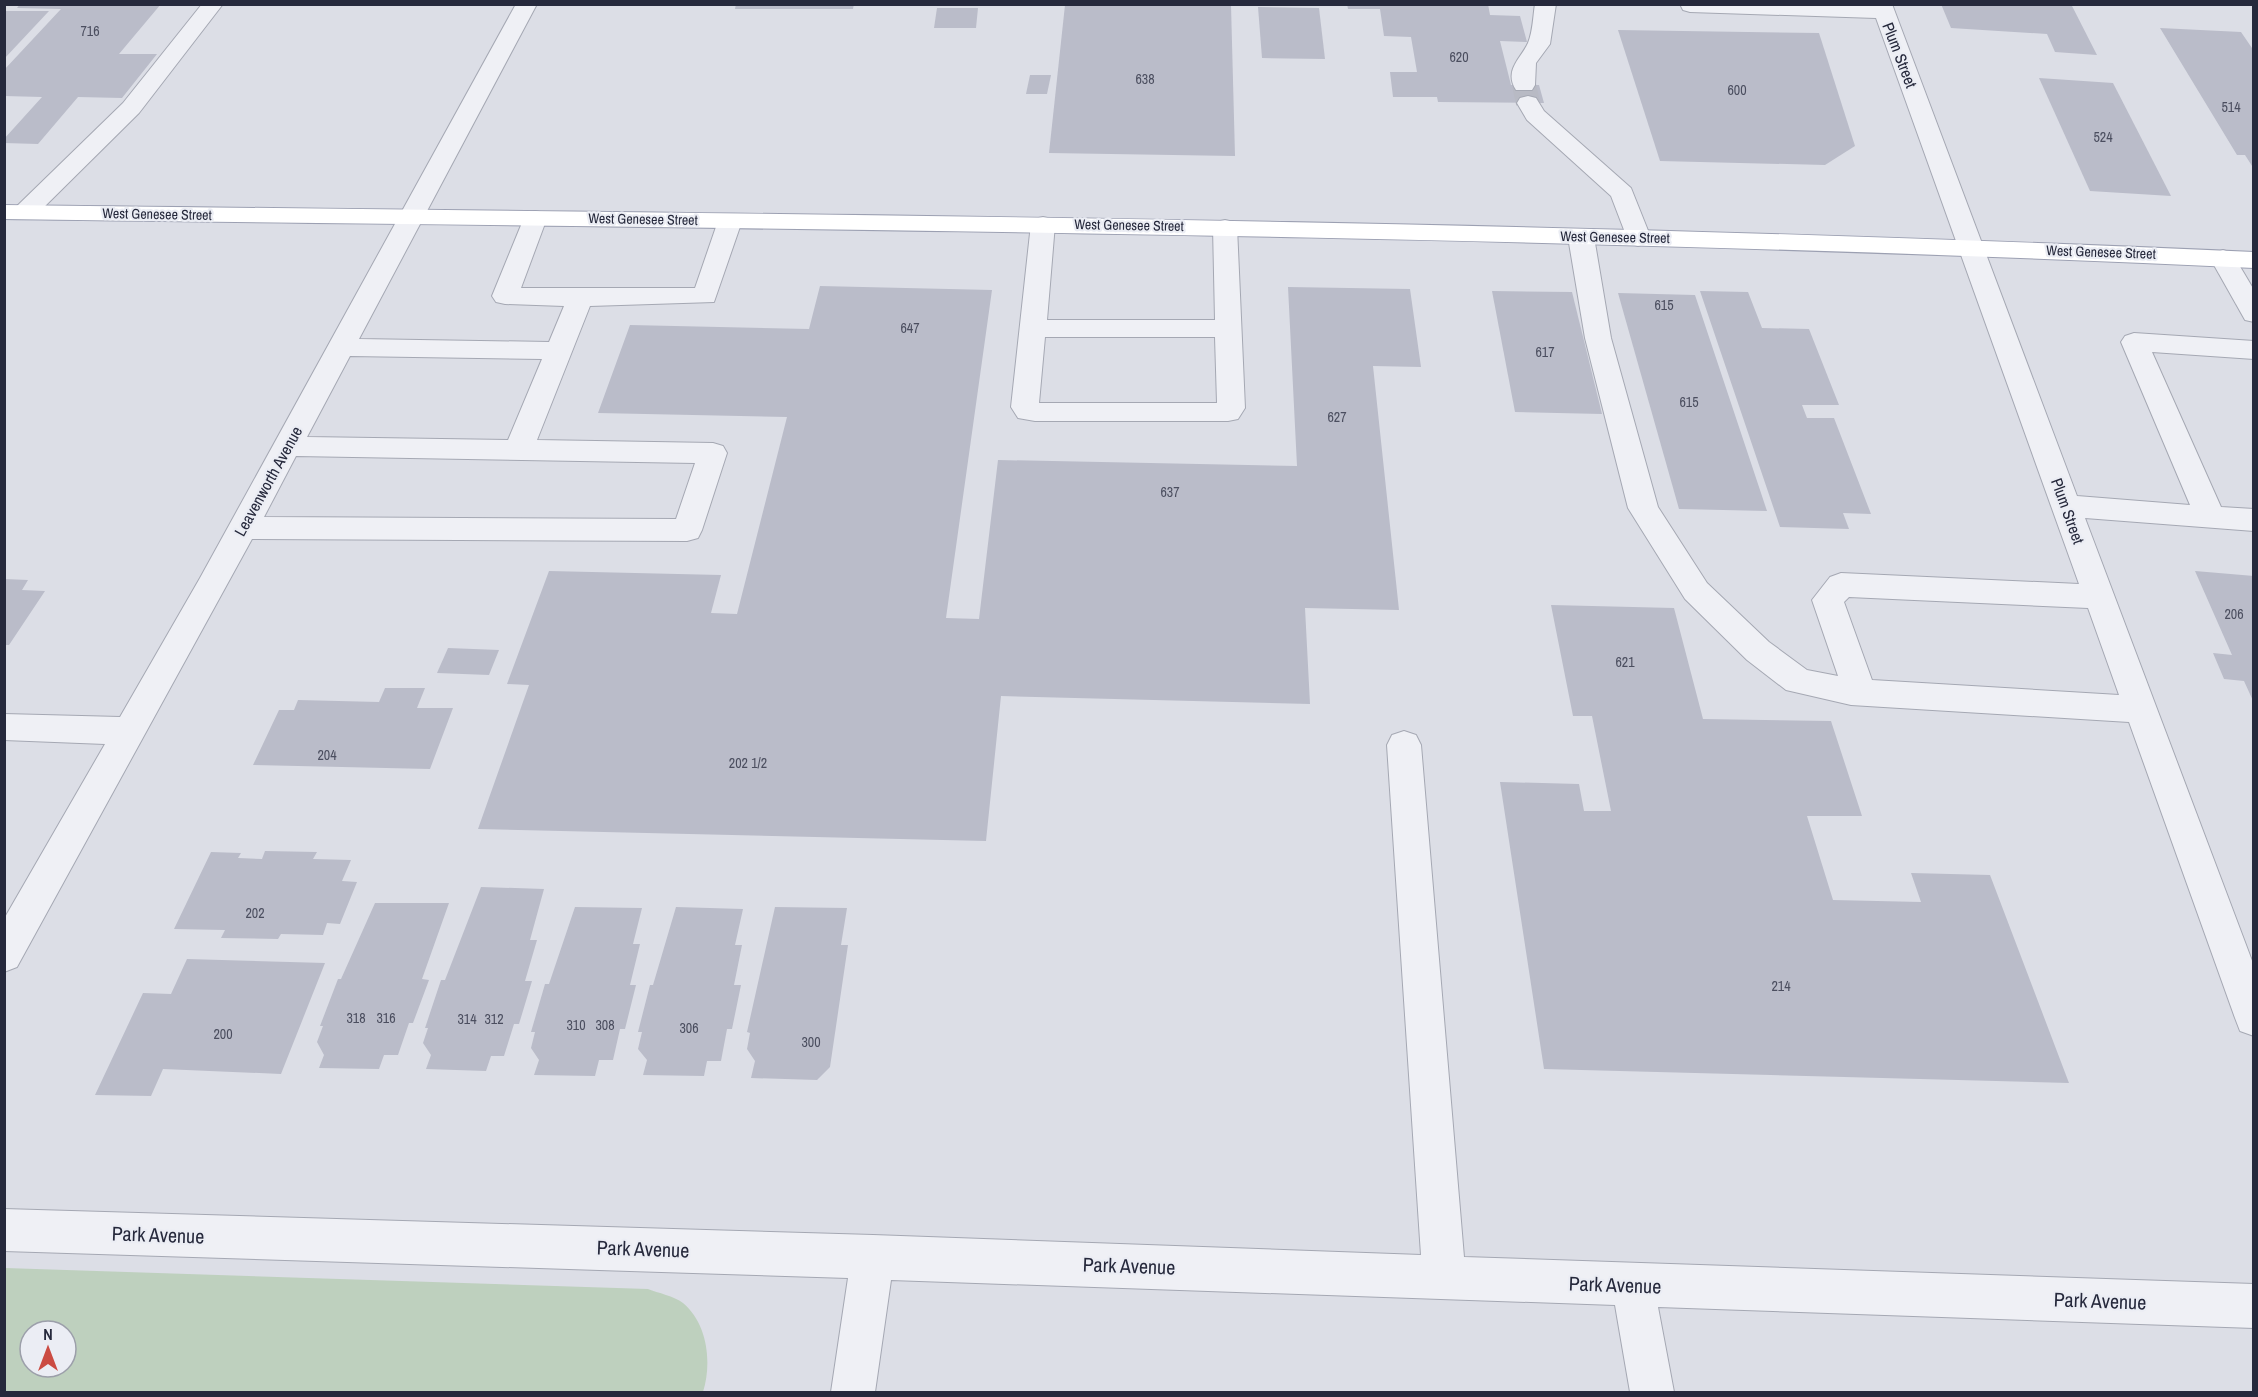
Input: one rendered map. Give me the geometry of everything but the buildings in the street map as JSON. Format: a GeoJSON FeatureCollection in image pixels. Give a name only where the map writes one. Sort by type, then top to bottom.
{"type":"FeatureCollection","features":[{"type":"Feature","properties":{"kind":"main road","name":"West Genesee Street"},"geometry":{"type":"LineString","coordinates":[[15,212],[1225,227],[1970,247],[2253,260]]}},
{"type":"Feature","properties":{"kind":"street"},"geometry":{"type":"LineString","coordinates":[[15,212],[130,108],[213,4]]}},
{"type":"Feature","properties":{"kind":"street","name":"Leavenworth Avenue"},"geometry":{"type":"LineString","coordinates":[[4,955],[243,528],[527,4]]}},
{"type":"Feature","properties":{"kind":"street"},"geometry":{"type":"LineString","coordinates":[[1546,4],[1539,44],[1525,62],[1526,94],[1535,115],[1590,161],[1622,193],[1638,238]]}},
{"type":"Feature","properties":{"kind":"street"},"geometry":{"type":"LineString","coordinates":[[1690,6],[1883,8]]}},
{"type":"Feature","properties":{"kind":"street","name":"Plum Street"},"geometry":{"type":"LineString","coordinates":[[1883,8],[2253,1018]]}},
{"type":"Feature","properties":{"kind":"street"},"geometry":{"type":"LineString","coordinates":[[535,218],[506,296],[580,298],[705,296],[730,221]]}},
{"type":"Feature","properties":{"kind":"street"},"geometry":{"type":"LineString","coordinates":[[1043,224],[1025,407],[1028,411],[1035,412],[1228,412],[1231,408],[1225,227]]}},
{"type":"Feature","properties":{"kind":"street"},"geometry":{"type":"LineString","coordinates":[[1581,237],[1598,338],[1643,508],[1696,591],[1758,651],[1798,681],[1860,693],[2141,711]]}},
{"type":"Feature","properties":{"kind":"street"},"geometry":{"type":"LineString","coordinates":[[2223,258],[2253,314]]}},
{"type":"Feature","properties":{"kind":"street"},"geometry":{"type":"LineString","coordinates":[[519,449],[580,298]]}},
{"type":"Feature","properties":{"kind":"street"},"geometry":{"type":"LineString","coordinates":[[1033,328],[1229,329]]}},
{"type":"Feature","properties":{"kind":"street"},"geometry":{"type":"LineString","coordinates":[[2211,518],[2134,342],[2253,351]]}},
{"type":"Feature","properties":{"kind":"street"},"geometry":{"type":"LineString","coordinates":[[341,347],[558,351]]}},
{"type":"Feature","properties":{"kind":"street"},"geometry":{"type":"LineString","coordinates":[[243,528],[687,531],[713,453],[288,446]]}},
{"type":"Feature","properties":{"kind":"street"},"geometry":{"type":"LineString","coordinates":[[2066,506],[2253,520]]}},
{"type":"Feature","properties":{"kind":"street"},"geometry":{"type":"LineString","coordinates":[[1860,693],[1828,600],[1842,585],[2099,597]]}},
{"type":"Feature","properties":{"kind":"street"},"geometry":{"type":"LineString","coordinates":[[4,727],[130,731]]}},
{"type":"Feature","properties":{"kind":"street"},"geometry":{"type":"LineString","coordinates":[[1404,745],[1444,1279]]}},
{"type":"Feature","properties":{"kind":"street","name":"Park Avenue"},"geometry":{"type":"LineString","coordinates":[[4,1230],[873,1256],[1633,1286],[2253,1306]]}},
{"type":"Feature","properties":{"kind":"street"},"geometry":{"type":"LineString","coordinates":[[853,1392],[873,1256]]}},
{"type":"Feature","properties":{"kind":"street"},"geometry":{"type":"LineString","coordinates":[[1633,1286],[1652,1392]]}},
{"type":"Feature","properties":{"kind":"green space"},"geometry":{"type":"Polygon","coordinates":[[[5,1268],[648,1289],[683,1303],[698,1322],[706,1344],[707,1357],[703,1392],[5,1392],[5,1268]]]}},
{"type":"Feature","properties":{"kind":"tunnel"},"geometry":{"type":"LineString","coordinates":[[1524,85],[1528,103]]}}]}
